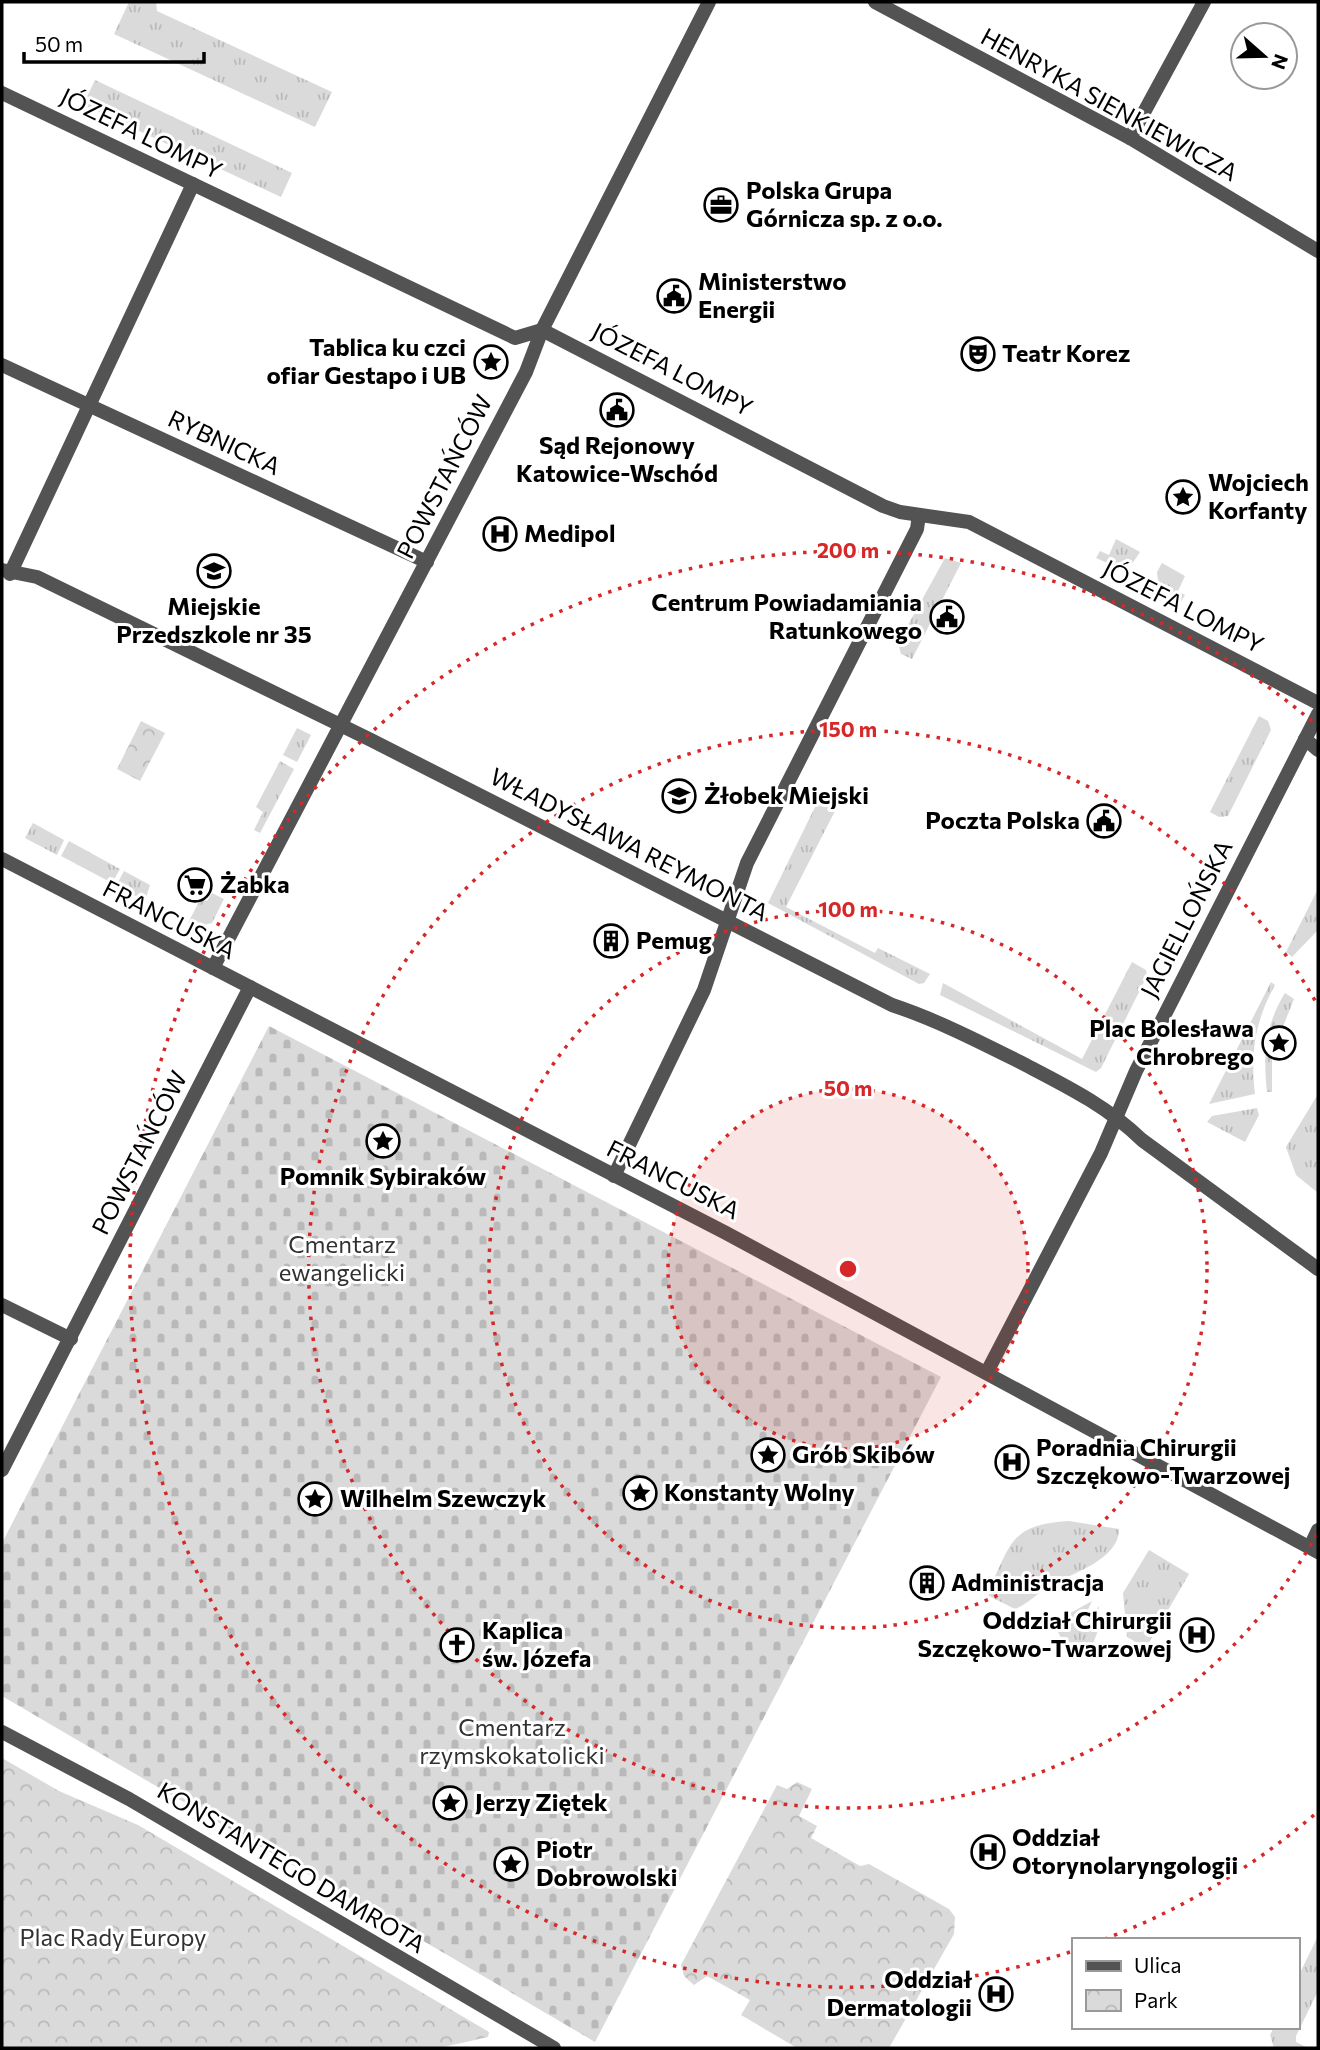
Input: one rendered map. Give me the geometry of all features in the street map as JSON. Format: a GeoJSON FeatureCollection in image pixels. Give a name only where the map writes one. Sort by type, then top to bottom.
{"type":"FeatureCollection","features":[{"type":"Feature","properties":{"kind":"street","name":"POWSTAŃCÓW"},"geometry":{"type":"LineString","coordinates":[[213,968],[342,727],[526,372],[542,330],[709,2]]}},
{"type":"Feature","properties":{"kind":"street","name":"HENRYKA SIENKIEWICZA"},"geometry":{"type":"LineString","coordinates":[[875,2],[1130,138],[1318,251]]}},
{"type":"Feature","properties":{"kind":"street"},"geometry":{"type":"LineString","coordinates":[[1130,138],[1204,2]]}},
{"type":"Feature","properties":{"kind":"street","name":"JÓZEFA LOMPY"},"geometry":{"type":"LineString","coordinates":[[2,93],[515,338],[542,330],[876,502],[919,515],[951,517],[969,522],[1318,703]]}},
{"type":"Feature","properties":{"kind":"street"},"geometry":{"type":"LineString","coordinates":[[6,572],[91,405],[193,184]]}},
{"type":"Feature","properties":{"kind":"street","name":"RYBNICKA"},"geometry":{"type":"LineString","coordinates":[[2,365],[427,562]]}},
{"type":"Feature","properties":{"kind":"street"},"geometry":{"type":"LineString","coordinates":[[614,1175],[704,990],[747,863],[917,529],[919,515]]}},
{"type":"Feature","properties":{"kind":"street","name":"WŁADYSŁAWA REYMONTA"},"geometry":{"type":"LineString","coordinates":[[6,572],[37,577],[728,919],[892,1005],[940,1021],[1085,1096],[1118,1116],[1142,1140],[1318,1269]]}},
{"type":"Feature","properties":{"kind":"street","name":"JAGIELLOŃSKA"},"geometry":{"type":"LineString","coordinates":[[987,1372],[1118,1116],[1136,1071],[1318,714]]}},
{"type":"Feature","properties":{"kind":"street"},"geometry":{"type":"LineString","coordinates":[[1305,739],[1318,750]]}},
{"type":"Feature","properties":{"kind":"street","name":"FRANCUSKA"},"geometry":{"type":"LineString","coordinates":[[2,859],[614,1175],[1314,1549]]}},
{"type":"Feature","properties":{"kind":"street","name":"POWSTAŃCÓW"},"geometry":{"type":"LineString","coordinates":[[2,1471],[250,987]]}},
{"type":"Feature","properties":{"kind":"street"},"geometry":{"type":"LineString","coordinates":[[2,1305],[71,1339]]}},
{"type":"Feature","properties":{"kind":"street"},"geometry":{"type":"LineString","coordinates":[[1314,1549],[1318,1530]]}},
{"type":"Feature","properties":{"kind":"street","name":"KONSTANTEGO DAMROTA"},"geometry":{"type":"LineString","coordinates":[[2,1732],[129,1799],[554,2048]]}},
{"type":"Feature","properties":{"kind":"green space"},"geometry":{"type":"Polygon","coordinates":[[[129,2],[156,2],[157,11],[332,92],[315,127],[114,34],[129,2]]]}},
{"type":"Feature","properties":{"kind":"green space"},"geometry":{"type":"Polygon","coordinates":[[[95,80],[292,173],[281,197],[83,105],[95,80]]]}},
{"type":"Feature","properties":{"kind":"green space"},"geometry":{"type":"Polygon","coordinates":[[[1116,539],[1140,552],[1132,564],[1114,566],[1096,558],[1100,551],[1109,555],[1116,539]]]}},
{"type":"Feature","properties":{"kind":"green space"},"geometry":{"type":"Polygon","coordinates":[[[945,558],[961,563],[912,659],[901,654],[898,643],[945,558]]]}},
{"type":"Feature","properties":{"kind":"green space"},"geometry":{"type":"Polygon","coordinates":[[[1162,563],[1185,576],[1178,591],[1185,595],[1181,602],[1159,583],[1157,572],[1162,563]]]}},
{"type":"Feature","properties":{"kind":"green space"},"geometry":{"type":"Polygon","coordinates":[[[1259,716],[1268,721],[1271,730],[1228,816],[1219,817],[1210,812],[1259,716]]]}},
{"type":"Feature","properties":{"kind":"green space"},"geometry":{"type":"Polygon","coordinates":[[[141,721],[165,733],[140,781],[117,769],[141,721]]]}},
{"type":"Feature","properties":{"kind":"green space"},"geometry":{"type":"Polygon","coordinates":[[[297,728],[311,735],[297,762],[283,755],[297,728]]]}},
{"type":"Feature","properties":{"kind":"green space"},"geometry":{"type":"Polygon","coordinates":[[[280,761],[294,769],[260,833],[254,830],[263,812],[256,807],[280,761]]]}},
{"type":"Feature","properties":{"kind":"green space"},"geometry":{"type":"Polygon","coordinates":[[[823,802],[836,809],[786,907],[875,953],[878,948],[930,974],[924,983],[919,984],[768,903],[815,807],[823,802]]]}},
{"type":"Feature","properties":{"kind":"green space"},"geometry":{"type":"Polygon","coordinates":[[[33,823],[64,840],[57,855],[25,838],[33,823]]]}},
{"type":"Feature","properties":{"kind":"green space"},"geometry":{"type":"Polygon","coordinates":[[[69,841],[120,869],[112,883],[61,856],[69,841]]]}},
{"type":"Feature","properties":{"kind":"green space"},"geometry":{"type":"Polygon","coordinates":[[[124,871],[150,885],[145,901],[116,886],[124,871]]]}},
{"type":"Feature","properties":{"kind":"green space"},"geometry":{"type":"Polygon","coordinates":[[[1318,889],[1318,930],[1292,957],[1286,952],[1318,889]]]}},
{"type":"Feature","properties":{"kind":"green space"},"geometry":{"type":"Polygon","coordinates":[[[212,893],[224,899],[212,923],[196,927],[188,923],[201,898],[207,901],[212,893]]]}},
{"type":"Feature","properties":{"kind":"green space"},"geometry":{"type":"Polygon","coordinates":[[[1132,962],[1146,970],[1147,976],[1101,1068],[1096,1072],[940,995],[943,983],[1082,1059],[1132,962]]]}},
{"type":"Feature","properties":{"kind":"green space"},"geometry":{"type":"Polygon","coordinates":[[[1271,982],[1275,985],[1263,1012],[1254,1051],[1255,1094],[1209,1104],[1271,982]]]}},
{"type":"Feature","properties":{"kind":"green space"},"geometry":{"type":"Polygon","coordinates":[[[1285,993],[1294,999],[1272,1054],[1272,1092],[1267,1092],[1265,1066],[1269,1029],[1285,993]]]}},
{"type":"Feature","properties":{"kind":"green space"},"geometry":{"type":"Polygon","coordinates":[[[269,1026],[941,1377],[595,2042],[2,1696],[2,1543],[269,1026]]]}},
{"type":"Feature","properties":{"kind":"green space"},"geometry":{"type":"Polygon","coordinates":[[[1318,1094],[1318,1193],[1296,1175],[1286,1147],[1318,1094]]]}},
{"type":"Feature","properties":{"kind":"green space"},"geometry":{"type":"Polygon","coordinates":[[[1257,1108],[1259,1115],[1245,1142],[1207,1122],[1212,1116],[1257,1108]]]}},
{"type":"Feature","properties":{"kind":"green space"},"geometry":{"type":"Polygon","coordinates":[[[1069,1521],[1119,1529],[1117,1540],[1102,1558],[1048,1587],[1015,1609],[989,1596],[988,1591],[1015,1539],[1034,1527],[1069,1521]]]}},
{"type":"Feature","properties":{"kind":"green space"},"geometry":{"type":"Polygon","coordinates":[[[1149,1550],[1189,1574],[1146,1648],[1127,1637],[1123,1593],[1149,1550]]]}},
{"type":"Feature","properties":{"kind":"green space"},"geometry":{"type":"Polygon","coordinates":[[[1092,1601],[1082,1622],[1086,1623],[1099,1606],[1097,1633],[1090,1652],[1075,1650],[1058,1632],[1065,1616],[1092,1601]]]}},
{"type":"Feature","properties":{"kind":"green space","name":"Plac Rady Europy"},"geometry":{"type":"Polygon","coordinates":[[[2,1758],[59,1791],[138,1825],[489,2032],[488,2037],[439,2048],[2,2048],[2,1758]]]}},
{"type":"Feature","properties":{"kind":"green space"},"geometry":{"type":"Polygon","coordinates":[[[797,1782],[812,1789],[799,1816],[817,1826],[811,1838],[860,1866],[869,1864],[949,1909],[955,1917],[954,1934],[889,2048],[797,2048],[741,2015],[750,2000],[707,1976],[694,1985],[684,1976],[681,1965],[777,1785],[787,1789],[797,1782]]]}},
{"type":"Feature","properties":{"kind":"green space"},"geometry":{"type":"Polygon","coordinates":[[[1318,1936],[1318,1991],[1296,2036],[1296,2042],[1308,2048],[1274,2048],[1270,2035],[1273,2029],[1299,2029],[1299,1975],[1318,1936]]]}},
{"type":"Feature","properties":{"kind":"place","name":"Polska Grupa Górnicza sp. z o.o."},"geometry":{"type":"Point","coordinates":[721,205]}},
{"type":"Feature","properties":{"kind":"place","name":"Ministerstwo Energii"},"geometry":{"type":"Point","coordinates":[674,296]}},
{"type":"Feature","properties":{"kind":"place","name":"Teatr Korez"},"geometry":{"type":"Point","coordinates":[978,354]}},
{"type":"Feature","properties":{"kind":"place","name":"Tablica ku czci ofiar Gestapo i UB"},"geometry":{"type":"Point","coordinates":[491,362]}},
{"type":"Feature","properties":{"kind":"place","name":"Sąd Rejonowy Katowice-Wschód"},"geometry":{"type":"Point","coordinates":[617,410]}},
{"type":"Feature","properties":{"kind":"place","name":"Wojciech Korfanty"},"geometry":{"type":"Point","coordinates":[1183,497]}},
{"type":"Feature","properties":{"kind":"place","name":"Medipol"},"geometry":{"type":"Point","coordinates":[500,534]}},
{"type":"Feature","properties":{"kind":"place","name":"Miejskie Przedszkole nr 35"},"geometry":{"type":"Point","coordinates":[214,571]}},
{"type":"Feature","properties":{"kind":"place","name":"Centrum Powiadamiania Ratunkowego"},"geometry":{"type":"Point","coordinates":[947,617]}},
{"type":"Feature","properties":{"kind":"place","name":"Żłobek Miejski"},"geometry":{"type":"Point","coordinates":[679,796]}},
{"type":"Feature","properties":{"kind":"place","name":"Poczta Polska"},"geometry":{"type":"Point","coordinates":[1104,821]}},
{"type":"Feature","properties":{"kind":"place","name":"Żabka"},"geometry":{"type":"Point","coordinates":[195,885]}},
{"type":"Feature","properties":{"kind":"place","name":"Pemug"},"geometry":{"type":"Point","coordinates":[611,941]}},
{"type":"Feature","properties":{"kind":"place","name":"Plac Bolesława Chrobrego"},"geometry":{"type":"Point","coordinates":[1279,1043]}},
{"type":"Feature","properties":{"kind":"place","name":"Pomnik Sybiraków"},"geometry":{"type":"Point","coordinates":[383,1141]}},
{"type":"Feature","properties":{"kind":"place","name":"Grób Skibów"},"geometry":{"type":"Point","coordinates":[768,1455]}},
{"type":"Feature","properties":{"kind":"place","name":"Poradnia Chirurgii Szczękowo-Twarzowej"},"geometry":{"type":"Point","coordinates":[1012,1462]}},
{"type":"Feature","properties":{"kind":"place","name":"Konstanty Wolny"},"geometry":{"type":"Point","coordinates":[640,1493]}},
{"type":"Feature","properties":{"kind":"place","name":"Wilhelm Szewczyk"},"geometry":{"type":"Point","coordinates":[315,1499]}},
{"type":"Feature","properties":{"kind":"place","name":"Administracja"},"geometry":{"type":"Point","coordinates":[927,1583]}},
{"type":"Feature","properties":{"kind":"place","name":"Oddział Chirurgii Szczękowo-Twarzowej"},"geometry":{"type":"Point","coordinates":[1197,1635]}},
{"type":"Feature","properties":{"kind":"place","name":"Kaplica św. Józefa"},"geometry":{"type":"Point","coordinates":[457,1645]}},
{"type":"Feature","properties":{"kind":"place","name":"Jerzy Ziętek"},"geometry":{"type":"Point","coordinates":[450,1803]}},
{"type":"Feature","properties":{"kind":"place","name":"Oddział Otorynolaryngologii"},"geometry":{"type":"Point","coordinates":[988,1852]}},
{"type":"Feature","properties":{"kind":"place","name":"Piotr Dobrowolski"},"geometry":{"type":"Point","coordinates":[511,1864]}},
{"type":"Feature","properties":{"kind":"place","name":"Oddział Dermatologii"},"geometry":{"type":"Point","coordinates":[996,1994]}},
{"type":"Feature","properties":{"kind":"park label","name":"Cmentarz ewangelicki"},"geometry":{"type":"Point","coordinates":[342,1259]}},
{"type":"Feature","properties":{"kind":"park label","name":"Cmentarz rzymskokatolicki"},"geometry":{"type":"Point","coordinates":[512,1742]}}]}
